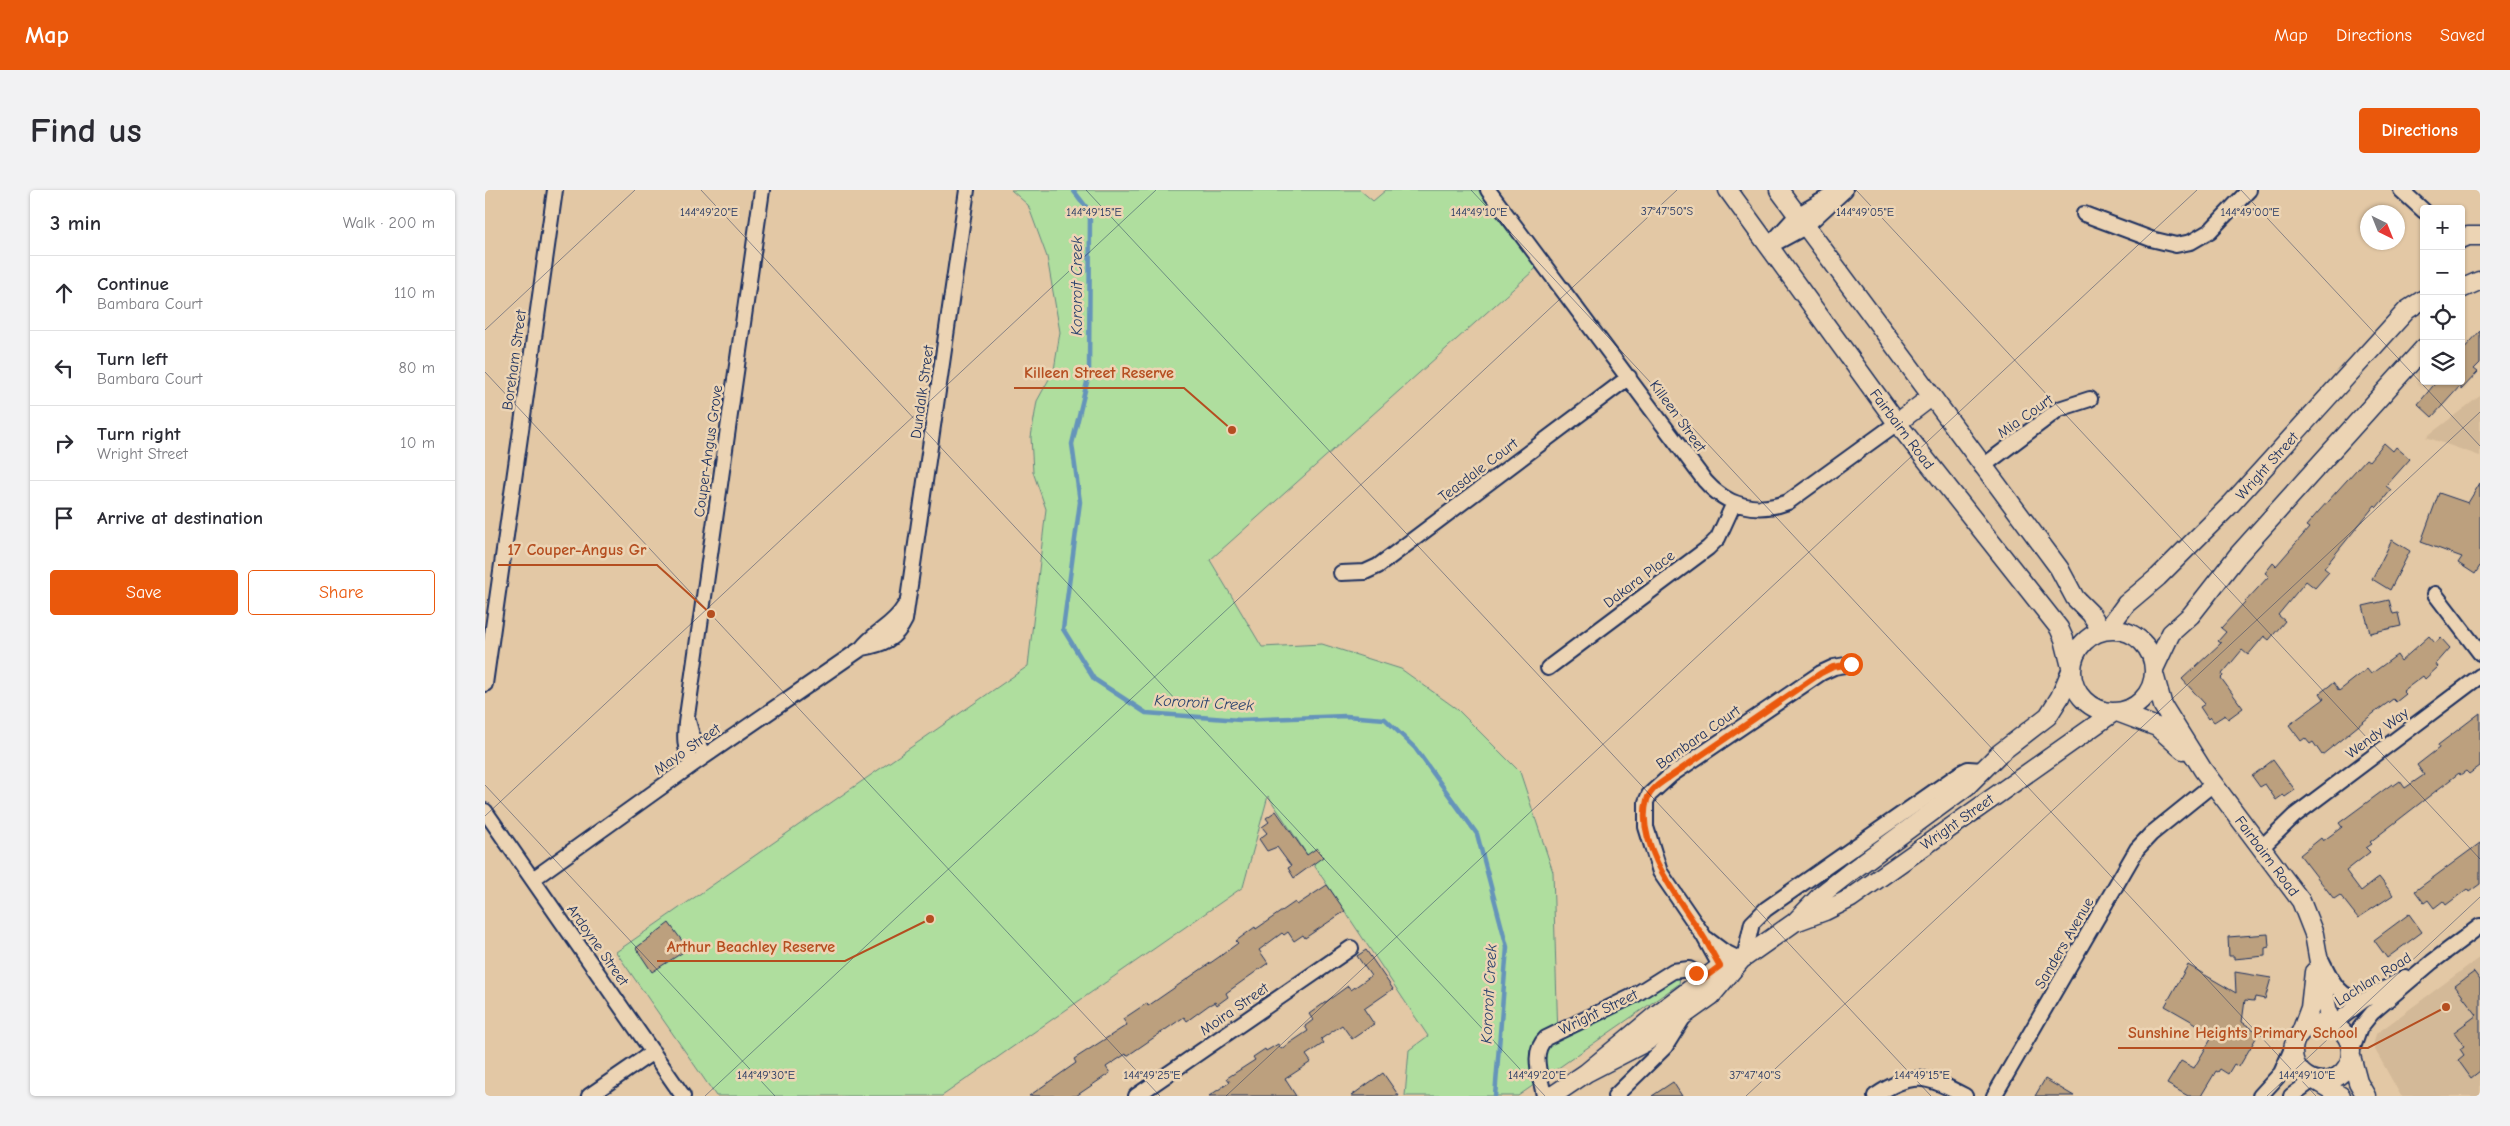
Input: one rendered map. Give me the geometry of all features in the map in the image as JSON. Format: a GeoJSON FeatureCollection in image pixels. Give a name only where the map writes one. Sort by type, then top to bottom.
{"type":"FeatureCollection","features":[{"type":"Feature","properties":{"kind":"street","name":"Boreham Street"},"geometry":{"type":"LineString","coordinates":[[485,684],[555,190]]}},
{"type":"Feature","properties":{"kind":"street","name":"Couper-Angus Grove"},"geometry":{"type":"LineString","coordinates":[[692,765],[684,741],[687,716],[762,190]]}},
{"type":"Feature","properties":{"kind":"street","name":"Dundalk Street"},"geometry":{"type":"LineString","coordinates":[[908,600],[967,190]]}},
{"type":"Feature","properties":{"kind":"street","name":"Fairbairn Road"},"geometry":{"type":"LineString","coordinates":[[1728,190],[1897,423],[2059,628],[2064,639],[2071,669]]}},
{"type":"Feature","properties":{"kind":"street"},"geometry":{"type":"LineString","coordinates":[[1779,190],[1982,467],[2059,568],[2075,598],[2105,630]]}},
{"type":"Feature","properties":{"kind":"street"},"geometry":{"type":"LineString","coordinates":[[1768,247],[1841,190]]}},
{"type":"Feature","properties":{"kind":"street"},"geometry":{"type":"LineString","coordinates":[[1801,221],[1845,190]]}},
{"type":"Feature","properties":{"kind":"street"},"geometry":{"type":"LineString","coordinates":[[2084,214],[2151,239],[2176,245],[2191,242],[2210,231],[2249,190]]}},
{"type":"Feature","properties":{"kind":"street"},"geometry":{"type":"LineString","coordinates":[[2401,190],[2420,207]]}},
{"type":"Feature","properties":{"kind":"street","name":"Killeen Street"},"geometry":{"type":"LineString","coordinates":[[1496,193],[1629,377],[1705,480],[1718,494],[1734,503],[1761,508],[1788,502],[1897,423]]}},
{"type":"Feature","properties":{"kind":"street"},"geometry":{"type":"LineString","coordinates":[[2465,279],[2479,281]]}},
{"type":"Feature","properties":{"kind":"street"},"geometry":{"type":"LineString","coordinates":[[2465,287],[2479,281]]}},
{"type":"Feature","properties":{"kind":"street","name":"Wright Street"},"geometry":{"type":"LineString","coordinates":[[2105,630],[2126,604],[2158,578],[2220,516],[2407,310],[2420,302]]}},
{"type":"Feature","properties":{"kind":"street"},"geometry":{"type":"LineString","coordinates":[[2154,672],[2150,653],[2140,639],[2125,631],[2105,630],[2087,638],[2079,646],[2071,669],[2075,689],[2082,699],[2096,709],[2116,712],[2131,708],[2143,700],[2151,688],[2154,672],[2171,633],[2194,612],[2238,555],[2420,352]]}},
{"type":"Feature","properties":{"kind":"street","name":"Teasdale Court"},"geometry":{"type":"LineString","coordinates":[[1341,574],[1365,572],[1378,566],[1629,377]]}},
{"type":"Feature","properties":{"kind":"street"},"geometry":{"type":"LineString","coordinates":[[1897,423],[1931,397]]}},
{"type":"Feature","properties":{"kind":"street","name":"Mia Court"},"geometry":{"type":"LineString","coordinates":[[1982,467],[2059,410],[2090,398]]}},
{"type":"Feature","properties":{"kind":"street","name":"Dakara Place"},"geometry":{"type":"LineString","coordinates":[[1547,668],[1708,548],[1717,538],[1734,503]]}},
{"type":"Feature","properties":{"kind":"street"},"geometry":{"type":"LineString","coordinates":[[2435,594],[2480,653]]}},
{"type":"Feature","properties":{"kind":"street","name":"Mayo Street"},"geometry":{"type":"LineString","coordinates":[[533,879],[692,765],[862,648],[869,638],[885,629],[898,617],[908,600]]}},
{"type":"Feature","properties":{"kind":"street","name":"Bambara Court"},"geometry":{"type":"LineString","coordinates":[[1723,972],[1703,935],[1660,872],[1646,827],[1646,802],[1649,795],[1671,776],[1821,673],[1833,667],[1851,664]]}},
{"type":"Feature","properties":{"kind":"street","name":"Wright Street"},"geometry":{"type":"LineString","coordinates":[[1586,1073],[1700,981],[1723,972],[1795,922],[1840,880],[1959,791],[2000,753],[2048,716],[2060,697],[2071,669]]}},
{"type":"Feature","properties":{"kind":"street","name":"Fairbairn Road"},"geometry":{"type":"LineString","coordinates":[[2154,672],[2163,706],[2203,770],[2301,901],[2309,917],[2317,949],[2331,1024]]}},
{"type":"Feature","properties":{"kind":"street","name":"Wendy Way"},"geometry":{"type":"LineString","coordinates":[[2257,843],[2480,676]]}},
{"type":"Feature","properties":{"kind":"street","name":"Fairbairn Road"},"geometry":{"type":"LineString","coordinates":[[2116,712],[2157,727],[2203,770]]}},
{"type":"Feature","properties":{"kind":"street","name":"Wright Street"},"geometry":{"type":"LineString","coordinates":[[1795,922],[1825,911],[1851,898],[2116,712]]}},
{"type":"Feature","properties":{"kind":"street","name":"Couper-Angus Grove"},"geometry":{"type":"LineString","coordinates":[[687,716],[691,735],[705,756]]}},
{"type":"Feature","properties":{"kind":"street","name":"Wright Street"},"geometry":{"type":"LineString","coordinates":[[1743,959],[1752,923],[1766,909],[1962,772],[1968,769],[1983,770]]}},
{"type":"Feature","properties":{"kind":"street","name":"Sanders Avenue"},"geometry":{"type":"LineString","coordinates":[[1994,1096],[2137,849],[2174,817],[2216,788]]}},
{"type":"Feature","properties":{"kind":"street","name":"Ardoyne Street"},"geometry":{"type":"LineString","coordinates":[[485,811],[683,1096]]}},
{"type":"Feature","properties":{"kind":"street","name":"Lachlan Road"},"geometry":{"type":"LineString","coordinates":[[2351,1054],[2357,1033],[2368,1018],[2432,962],[2480,926]]}},
{"type":"Feature","properties":{"kind":"street","name":"Bambara Court"},"geometry":{"type":"LineString","coordinates":[[1703,935],[1723,951],[1743,959]]}},
{"type":"Feature","properties":{"kind":"street","name":"Moira Street"},"geometry":{"type":"LineString","coordinates":[[1136,1096],[1351,948]]}},
{"type":"Feature","properties":{"kind":"street","name":"Fairbairn Road"},"geometry":{"type":"LineString","coordinates":[[2317,949],[2338,990],[2347,997],[2363,1001]]}},
{"type":"Feature","properties":{"kind":"street","name":"Fairbairn Road"},"geometry":{"type":"LineString","coordinates":[[2297,1038],[2310,1008],[2317,949]]}},
{"type":"Feature","properties":{"kind":"street","name":"Lachlan Road"},"geometry":{"type":"LineString","coordinates":[[2331,1024],[2363,1001],[2432,962]]}},
{"type":"Feature","properties":{"kind":"street","name":"Wright Street"},"geometry":{"type":"LineString","coordinates":[[1700,981],[1698,975],[1689,970],[1673,971],[1635,995],[1548,1036],[1541,1043],[1537,1055],[1550,1095],[1586,1073],[1646,1042],[1711,996],[1723,972]]}},
{"type":"Feature","properties":{"kind":"street"},"geometry":{"type":"LineString","coordinates":[[1685,1014],[1700,981]]}},
{"type":"Feature","properties":{"kind":"street","name":"Wright Street"},"geometry":{"type":"LineString","coordinates":[[1615,1096],[1665,1047],[1685,1014]]}},
{"type":"Feature","properties":{"kind":"street"},"geometry":{"type":"LineString","coordinates":[[2260,1096],[2281,1073],[2297,1038],[2312,1025],[2331,1024],[2346,1036],[2358,1082],[2366,1096]]}},
{"type":"Feature","properties":{"kind":"street"},"geometry":{"type":"LineString","coordinates":[[2297,1038],[2295,1063],[2301,1074],[2341,1096]]}},
{"type":"Feature","properties":{"kind":"street"},"geometry":{"type":"LineString","coordinates":[[589,1096],[653,1052]]}},
{"type":"Feature","properties":{"kind":"street"},"geometry":{"type":"LineString","coordinates":[[2291,1096],[2314,1081],[2325,1082],[2339,1076],[2346,1069],[2351,1054]]}},
{"type":"Feature","properties":{"kind":"street"},"geometry":{"type":"LineString","coordinates":[[1875,1096],[1899,1081],[1916,1078],[1933,1080],[1965,1096]]}},
{"type":"Feature","properties":{"kind":"shaded area"},"geometry":{"type":"Polygon","coordinates":[[[2480,396],[2480,456],[2426,437],[2480,396]]]}},
{"type":"Feature","properties":{"kind":"shaded area"},"geometry":{"type":"Polygon","coordinates":[[[2480,957],[2480,1096],[2401,1096],[2373,1046],[2376,1034],[2480,957]]]}},
{"type":"Feature","properties":{"kind":"green space"},"geometry":{"type":"Polygon","coordinates":[[[1011,190],[1360,190],[1373,201],[1386,190],[1478,190],[1542,263],[1210,560],[1262,647],[1322,644],[1401,669],[1457,709],[1520,772],[1553,872],[1558,1038],[1670,979],[1680,977],[1679,984],[1518,1096],[1405,1096],[1409,1050],[1428,1036],[1268,796],[1243,887],[942,1096],[716,1096],[616,952],[1028,666],[1046,509],[1033,472],[1031,437],[1037,401],[1054,370],[1060,332],[1047,257],[1028,205],[1011,190]]]}},
{"type":"Feature","properties":{"kind":"building"},"geometry":{"type":"Polygon","coordinates":[[[2480,331],[2480,363],[2474,369],[2478,372],[2461,390],[2461,385],[2465,385],[2465,348],[2480,331]]]}},
{"type":"Feature","properties":{"kind":"building"},"geometry":{"type":"Polygon","coordinates":[[[2434,385],[2461,385],[2432,417],[2418,404],[2434,385]]]}},
{"type":"Feature","properties":{"kind":"building"},"geometry":{"type":"Polygon","coordinates":[[[2384,443],[2393,451],[2396,447],[2410,459],[2386,486],[2391,490],[2377,507],[2375,505],[2324,568],[2329,572],[2315,588],[2306,581],[2278,615],[2285,621],[2269,640],[2264,636],[2248,655],[2242,650],[2222,674],[2221,678],[2243,708],[2228,719],[2225,715],[2214,722],[2210,717],[2208,719],[2200,707],[2205,704],[2182,679],[2221,643],[2218,641],[2226,632],[2221,628],[2269,576],[2265,573],[2273,563],[2276,566],[2309,528],[2306,526],[2319,511],[2366,459],[2369,461],[2384,443]]]}},
{"type":"Feature","properties":{"kind":"building"},"geometry":{"type":"Polygon","coordinates":[[[2480,483],[2480,566],[2475,574],[2458,563],[2462,557],[2421,542],[2439,493],[2468,503],[2480,483]]]}},
{"type":"Feature","properties":{"kind":"building"},"geometry":{"type":"Polygon","coordinates":[[[2392,540],[2410,551],[2390,590],[2372,579],[2392,540]]]}},
{"type":"Feature","properties":{"kind":"building"},"geometry":{"type":"Polygon","coordinates":[[[2389,600],[2393,614],[2398,613],[2401,626],[2370,633],[2363,606],[2389,600]]]}},
{"type":"Feature","properties":{"kind":"building"},"geometry":{"type":"Polygon","coordinates":[[[2429,636],[2435,643],[2441,638],[2450,648],[2436,664],[2438,667],[2425,679],[2423,676],[2403,691],[2406,694],[2396,702],[2393,699],[2322,755],[2313,742],[2310,744],[2305,738],[2301,741],[2289,725],[2324,699],[2320,693],[2333,683],[2339,691],[2367,669],[2371,674],[2397,655],[2401,661],[2429,636]]]}},
{"type":"Feature","properties":{"kind":"building"},"geometry":{"type":"Polygon","coordinates":[[[2480,713],[2480,766],[2469,774],[2466,771],[2460,775],[2459,773],[2370,842],[2372,844],[2366,848],[2370,852],[2346,871],[2361,891],[2379,877],[2393,895],[2358,918],[2340,895],[2334,899],[2300,855],[2321,838],[2323,841],[2342,827],[2339,823],[2392,784],[2393,786],[2400,781],[2405,788],[2424,775],[2417,765],[2439,748],[2438,745],[2480,713]]]}},
{"type":"Feature","properties":{"kind":"building"},"geometry":{"type":"Polygon","coordinates":[[[2273,760],[2295,790],[2285,797],[2283,795],[2276,800],[2265,784],[2260,787],[2252,776],[2273,760]]]}},
{"type":"Feature","properties":{"kind":"building"},"geometry":{"type":"Polygon","coordinates":[[[1276,811],[1307,855],[1317,848],[1323,857],[1294,878],[1288,868],[1291,866],[1277,847],[1267,851],[1259,839],[1267,833],[1262,827],[1269,822],[1266,818],[1276,811]]]}},
{"type":"Feature","properties":{"kind":"building"},"geometry":{"type":"Polygon","coordinates":[[[2480,843],[2480,884],[2469,892],[2467,889],[2446,905],[2443,901],[2434,908],[2428,900],[2424,903],[2415,891],[2480,843]]]}},
{"type":"Feature","properties":{"kind":"building"},"geometry":{"type":"Polygon","coordinates":[[[1327,885],[1345,911],[1305,938],[1303,935],[1294,941],[1288,932],[1284,935],[1282,933],[1259,950],[1268,963],[1226,993],[1228,997],[1217,1005],[1215,1002],[1209,1005],[1187,1021],[1184,1017],[1127,1056],[1126,1054],[1106,1067],[1110,1073],[1076,1096],[1029,1096],[1076,1063],[1074,1059],[1127,1025],[1123,1019],[1147,1003],[1148,1006],[1219,957],[1255,927],[1256,929],[1295,902],[1297,905],[1327,885]]]}},
{"type":"Feature","properties":{"kind":"building"},"geometry":{"type":"Polygon","coordinates":[[[2409,914],[2422,932],[2387,958],[2374,940],[2409,914]]]}},
{"type":"Feature","properties":{"kind":"building"},"geometry":{"type":"Polygon","coordinates":[[[669,923],[688,949],[652,972],[636,948],[669,923]]]}},
{"type":"Feature","properties":{"kind":"building"},"geometry":{"type":"Polygon","coordinates":[[[2268,934],[2269,947],[2265,948],[2265,956],[2234,959],[2234,956],[2229,956],[2228,937],[2268,934]]]}},
{"type":"Feature","properties":{"kind":"building"},"geometry":{"type":"Polygon","coordinates":[[[1366,950],[1393,989],[1364,1009],[1374,1024],[1352,1039],[1342,1025],[1321,1039],[1324,1043],[1306,1055],[1311,1062],[1285,1079],[1296,1096],[1209,1096],[1230,1082],[1227,1078],[1255,1060],[1253,1057],[1265,1049],[1266,1051],[1278,1044],[1281,1049],[1308,1031],[1305,1026],[1313,1020],[1309,1014],[1348,986],[1351,990],[1371,976],[1357,956],[1366,950]]]}},
{"type":"Feature","properties":{"kind":"building"},"geometry":{"type":"Polygon","coordinates":[[[2188,965],[2236,993],[2235,972],[2271,978],[2265,999],[2255,997],[2254,1001],[2245,1000],[2242,1022],[2259,1033],[2239,1067],[2234,1064],[2228,1074],[2220,1069],[2218,1072],[2216,1071],[2201,1096],[2188,1096],[2167,1084],[2181,1061],[2194,1068],[2214,1034],[2165,1006],[2188,965]]]}},
{"type":"Feature","properties":{"kind":"building"},"geometry":{"type":"Polygon","coordinates":[[[2474,972],[2480,980],[2480,1071],[2471,1078],[2458,1060],[2464,1055],[2460,1049],[2464,1046],[2454,1032],[2477,1015],[2455,986],[2474,972]]]}},
{"type":"Feature","properties":{"kind":"building"},"geometry":{"type":"Polygon","coordinates":[[[1383,1073],[1399,1096],[1351,1096],[1366,1085],[1383,1073]]]}},
{"type":"Feature","properties":{"kind":"building"},"geometry":{"type":"Polygon","coordinates":[[[2045,1079],[2074,1096],[2035,1096],[2045,1079]]]}},
{"type":"Feature","properties":{"kind":"building"},"geometry":{"type":"Polygon","coordinates":[[[1673,1082],[1682,1096],[1652,1096],[1673,1082]]]}},
{"type":"Feature","properties":{"kind":"waterway","name":"Kororoit Creek"},"geometry":{"type":"LineString","coordinates":[[1073,190],[1090,212],[1089,374],[1072,444],[1080,502],[1063,629],[1094,679],[1146,713],[1240,720],[1346,716],[1385,719],[1415,748],[1477,834],[1507,947],[1495,1096]]}},
{"type":"Feature","properties":{"kind":"place","name":"Killeen Street Reserve"},"geometry":{"type":"Point","coordinates":[1232,430]}},
{"type":"Feature","properties":{"kind":"place","name":"17 Couper-Angus Gr"},"geometry":{"type":"Point","coordinates":[711,614]}},
{"type":"Feature","properties":{"kind":"place","name":"Arthur Beachley Reserve"},"geometry":{"type":"Point","coordinates":[930,919]}},
{"type":"Feature","properties":{"kind":"place","name":"Sunshine Heights Primary School"},"geometry":{"type":"Point","coordinates":[2446,1007]}},
{"type":"Feature","properties":{"kind":"route"},"geometry":{"type":"LineString","coordinates":[[1696,973],[1700,981],[1720,966],[1703,935],[1660,872],[1646,827],[1646,802],[1649,795],[1671,776],[1821,673],[1833,667],[1851,664]]}}]}
